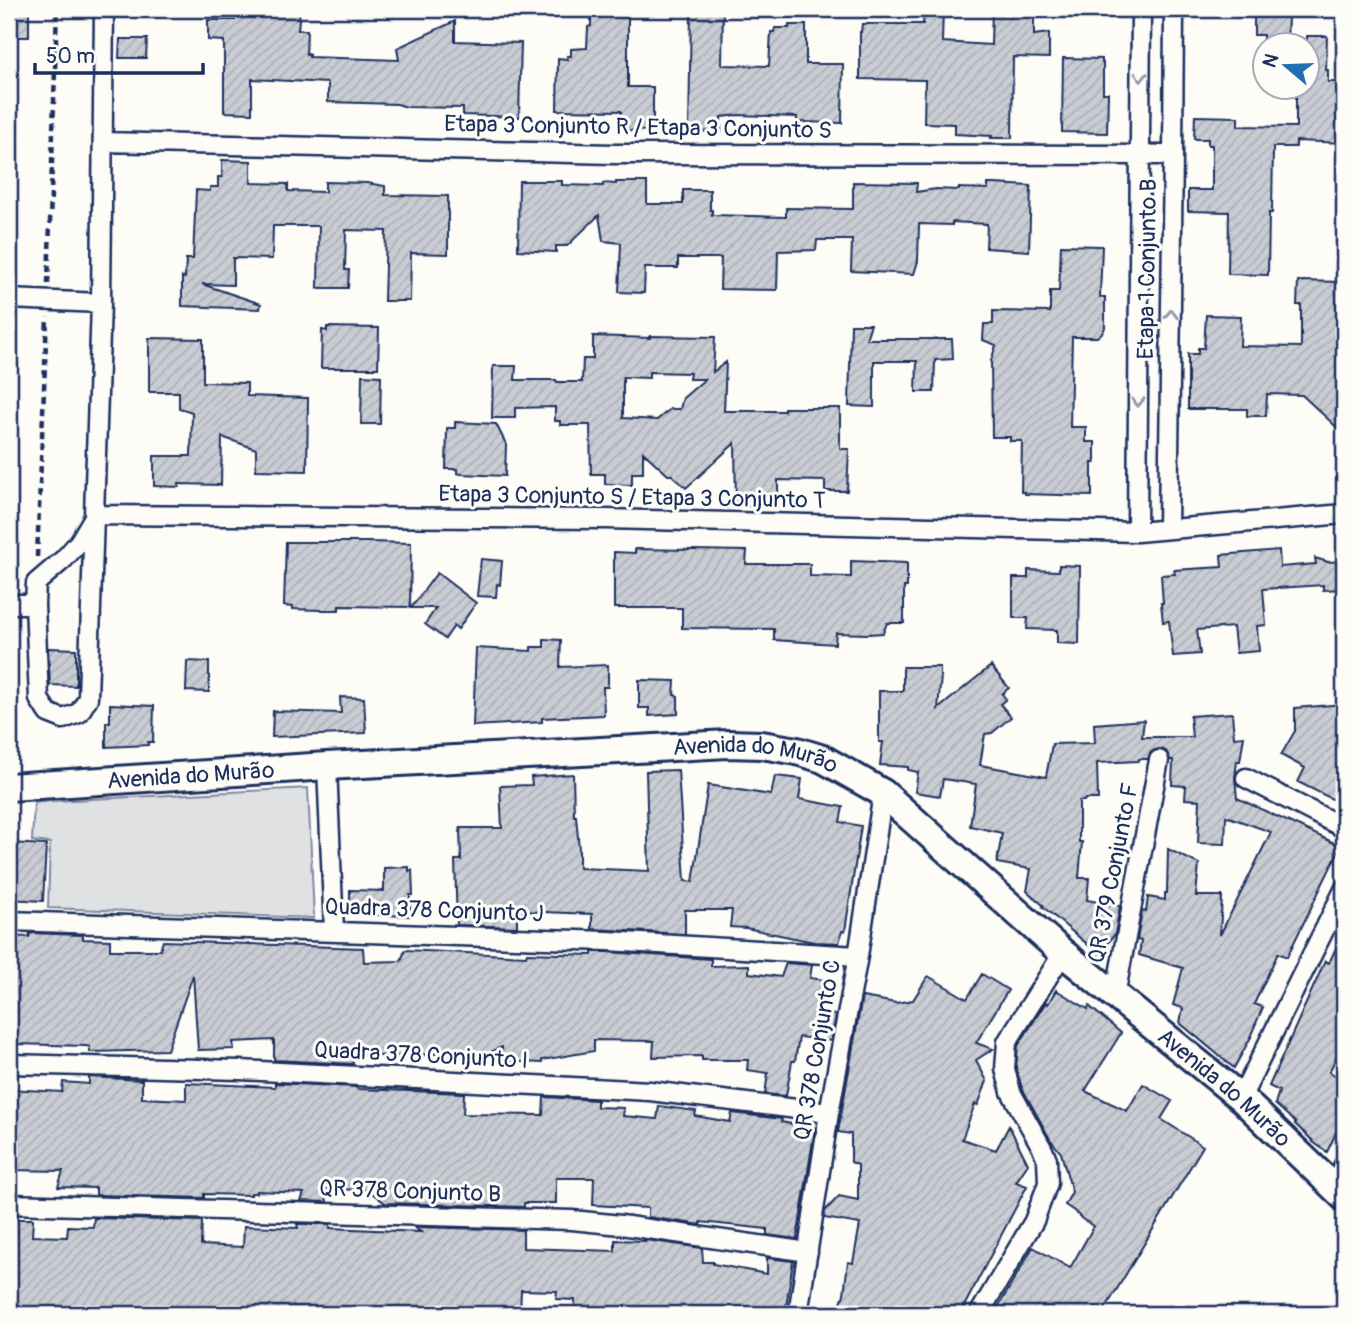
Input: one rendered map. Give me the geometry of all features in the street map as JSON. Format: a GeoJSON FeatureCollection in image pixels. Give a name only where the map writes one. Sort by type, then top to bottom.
{"type":"FeatureCollection","features":[{"type":"Feature","properties":{"kind":"street"},"geometry":{"type":"LineString","coordinates":[[95,515],[79,542],[36,583],[39,699],[48,713],[63,719],[79,713],[88,698],[95,515],[101,303],[104,9]]}},
{"type":"Feature","properties":{"kind":"street"},"geometry":{"type":"LineString","coordinates":[[1137,531],[1141,9]]}},
{"type":"Feature","properties":{"kind":"street","name":"Etapa 1 Conjunto B"},"geometry":{"type":"LineString","coordinates":[[1168,529],[1174,9]]}},
{"type":"Feature","properties":{"kind":"street","name":"Etapa 3 Conjunto R / Etapa 3 Conjunto S"},"geometry":{"type":"LineString","coordinates":[[103,142],[614,154],[1173,155]]}},
{"type":"Feature","properties":{"kind":"street"},"geometry":{"type":"LineString","coordinates":[[9,299],[101,303]]}},
{"type":"Feature","properties":{"kind":"street","name":"Etapa 3 Conjunto S / Etapa 3 Conjunto T"},"geometry":{"type":"LineString","coordinates":[[95,515],[605,519],[1137,531],[1344,514]]}},
{"type":"Feature","properties":{"kind":"street"},"geometry":{"type":"LineString","coordinates":[[9,604],[35,604]]}},
{"type":"Feature","properties":{"kind":"street","name":"Avenida do Murão"},"geometry":{"type":"LineString","coordinates":[[9,788],[327,766],[728,744],[762,745],[797,751],[823,759],[883,793],[1063,953],[1241,1098],[1340,1183]]}},
{"type":"Feature","properties":{"kind":"street","name":"QR 379 Conjunto F"},"geometry":{"type":"LineString","coordinates":[[1115,996],[1159,760]]}},
{"type":"Feature","properties":{"kind":"street"},"geometry":{"type":"LineString","coordinates":[[327,766],[334,931]]}},
{"type":"Feature","properties":{"kind":"street"},"geometry":{"type":"LineString","coordinates":[[1246,778],[1344,828]]}},
{"type":"Feature","properties":{"kind":"street","name":"QR 378 Conjunto C"},"geometry":{"type":"LineString","coordinates":[[798,1314],[883,793]]}},
{"type":"Feature","properties":{"kind":"street"},"geometry":{"type":"LineString","coordinates":[[1241,1098],[1344,890]]}},
{"type":"Feature","properties":{"kind":"street","name":"Quadra 378 Conjunto J"},"geometry":{"type":"LineString","coordinates":[[9,921],[608,941],[858,956]]}},
{"type":"Feature","properties":{"kind":"street"},"geometry":{"type":"LineString","coordinates":[[979,1314],[1034,1221],[1048,1184],[1047,1159],[1011,1092],[1004,1069],[1007,1042],[1063,953]]}},
{"type":"Feature","properties":{"kind":"street","name":"Quadra 378 Conjunto I"},"geometry":{"type":"LineString","coordinates":[[9,1064],[240,1070],[650,1091],[830,1114]]}},
{"type":"Feature","properties":{"kind":"street","name":"QR 378 Conjunto B"},"geometry":{"type":"LineString","coordinates":[[9,1204],[572,1220],[808,1252]]}},
{"type":"Feature","properties":{"kind":"shaded area"},"geometry":{"type":"Polygon","coordinates":[[[308,788],[314,918],[48,908],[50,843],[32,841],[34,802],[308,788]]]}},
{"type":"Feature","properties":{"kind":"building"},"geometry":{"type":"Polygon","coordinates":[[[9,9],[29,9],[29,37],[9,37],[9,9]]]}},
{"type":"Feature","properties":{"kind":"building"},"geometry":{"type":"Polygon","coordinates":[[[235,9],[300,9],[298,30],[307,30],[306,55],[309,54],[309,57],[399,60],[397,48],[455,21],[455,41],[521,43],[519,117],[463,115],[463,108],[328,102],[328,83],[252,79],[252,113],[224,112],[224,41],[208,40],[208,20],[235,20],[235,9]]]}},
{"type":"Feature","properties":{"kind":"building"},"geometry":{"type":"Polygon","coordinates":[[[691,9],[723,9],[722,65],[769,66],[771,32],[774,32],[775,28],[789,28],[789,25],[806,25],[806,64],[843,64],[842,123],[797,122],[797,117],[739,115],[721,117],[721,132],[689,131],[691,9]]]}},
{"type":"Feature","properties":{"kind":"building"},"geometry":{"type":"Polygon","coordinates":[[[924,9],[943,9],[942,42],[991,45],[992,9],[1034,9],[1034,35],[1049,33],[1049,58],[1013,57],[1012,138],[955,134],[955,124],[924,123],[925,80],[860,79],[862,24],[923,24],[924,9]]]}},
{"type":"Feature","properties":{"kind":"building"},"geometry":{"type":"Polygon","coordinates":[[[591,10],[628,11],[628,87],[653,87],[653,131],[620,130],[621,111],[557,110],[558,58],[568,59],[571,49],[587,48],[591,10]]]}},
{"type":"Feature","properties":{"kind":"building"},"geometry":{"type":"Polygon","coordinates":[[[1254,14],[1288,15],[1287,32],[1254,32],[1254,14]]]}},
{"type":"Feature","properties":{"kind":"building"},"geometry":{"type":"Polygon","coordinates":[[[1322,36],[1327,36],[1328,82],[1344,82],[1344,143],[1296,141],[1296,147],[1273,147],[1268,275],[1228,274],[1229,212],[1188,211],[1188,190],[1212,190],[1212,145],[1208,145],[1208,139],[1194,139],[1195,116],[1238,117],[1238,126],[1296,127],[1296,102],[1322,102],[1322,36]]]}},
{"type":"Feature","properties":{"kind":"building"},"geometry":{"type":"Polygon","coordinates":[[[120,39],[147,39],[146,58],[119,58],[120,39]]]}},
{"type":"Feature","properties":{"kind":"building"},"geometry":{"type":"Polygon","coordinates":[[[1063,58],[1102,59],[1103,93],[1108,93],[1107,133],[1062,132],[1063,58]]]}},
{"type":"Feature","properties":{"kind":"building"},"geometry":{"type":"Polygon","coordinates":[[[222,160],[251,161],[251,183],[288,184],[288,191],[325,192],[325,182],[367,183],[385,186],[385,195],[448,196],[448,254],[411,253],[410,301],[384,301],[386,231],[346,230],[345,270],[349,270],[348,288],[318,288],[319,226],[273,226],[272,259],[233,258],[233,285],[202,284],[261,304],[260,309],[182,306],[182,277],[185,278],[186,259],[193,259],[196,190],[210,191],[210,187],[218,187],[218,177],[222,177],[222,160]]]}},
{"type":"Feature","properties":{"kind":"building"},"geometry":{"type":"Polygon","coordinates":[[[519,181],[562,181],[562,185],[603,186],[603,183],[647,182],[647,204],[683,204],[683,190],[710,190],[712,215],[786,217],[786,208],[853,209],[853,182],[917,183],[916,192],[959,188],[988,189],[988,184],[1031,186],[1029,251],[986,248],[987,224],[919,224],[918,261],[914,274],[851,271],[852,240],[817,240],[816,250],[778,251],[777,290],[720,289],[721,258],[678,258],[678,268],[645,268],[644,293],[619,292],[621,243],[603,241],[599,215],[567,246],[556,246],[556,252],[518,250],[519,181]]]}},
{"type":"Feature","properties":{"kind":"building"},"geometry":{"type":"Polygon","coordinates":[[[1061,245],[1102,246],[1100,297],[1105,297],[1105,327],[1097,337],[1072,337],[1070,427],[1086,427],[1086,442],[1095,442],[1092,496],[1021,492],[1022,441],[1010,441],[1010,437],[992,437],[991,361],[996,345],[983,340],[984,324],[993,324],[993,311],[1050,312],[1050,291],[1059,291],[1061,245]]]}},
{"type":"Feature","properties":{"kind":"building"},"geometry":{"type":"Polygon","coordinates":[[[1298,281],[1344,282],[1344,434],[1302,395],[1267,394],[1266,416],[1247,416],[1247,409],[1188,409],[1188,354],[1198,354],[1198,348],[1204,348],[1206,315],[1241,316],[1240,346],[1301,347],[1298,281]]]}},
{"type":"Feature","properties":{"kind":"building"},"geometry":{"type":"Polygon","coordinates":[[[851,324],[871,324],[866,339],[952,339],[953,359],[935,360],[934,392],[916,392],[917,361],[874,361],[874,407],[849,406],[851,324]]]}},
{"type":"Feature","properties":{"kind":"building"},"geometry":{"type":"Polygon","coordinates":[[[327,327],[379,328],[378,368],[321,368],[322,330],[327,331],[327,327]]]}},
{"type":"Feature","properties":{"kind":"building"},"geometry":{"type":"Polygon","coordinates":[[[593,336],[715,337],[713,372],[726,362],[724,411],[840,408],[840,449],[849,449],[847,491],[825,491],[825,481],[778,480],[778,506],[736,506],[735,443],[686,488],[643,452],[643,473],[632,473],[632,485],[605,484],[605,474],[591,474],[590,425],[560,425],[560,421],[555,421],[555,407],[515,408],[515,418],[492,418],[493,366],[516,366],[515,380],[582,382],[583,359],[593,359],[593,336]],[[649,372],[649,378],[623,377],[623,418],[657,420],[670,409],[680,409],[683,398],[705,379],[689,379],[690,373],[649,372]]]}},
{"type":"Feature","properties":{"kind":"building"},"geometry":{"type":"Polygon","coordinates":[[[149,338],[203,339],[203,382],[247,383],[247,396],[308,398],[307,471],[256,470],[256,449],[222,437],[221,485],[154,486],[154,456],[191,456],[192,412],[179,408],[179,392],[149,392],[149,338]]]}},
{"type":"Feature","properties":{"kind":"building"},"geometry":{"type":"Polygon","coordinates":[[[362,375],[381,376],[380,424],[361,424],[362,375]]]}},
{"type":"Feature","properties":{"kind":"building"},"geometry":{"type":"Polygon","coordinates":[[[455,422],[496,424],[506,444],[505,476],[461,474],[457,473],[457,469],[446,469],[447,428],[455,428],[455,422]]]}},
{"type":"Feature","properties":{"kind":"building"},"geometry":{"type":"Polygon","coordinates":[[[286,542],[411,543],[410,607],[339,606],[339,610],[319,610],[284,606],[286,542]]]}},
{"type":"Feature","properties":{"kind":"building"},"geometry":{"type":"Polygon","coordinates":[[[635,549],[747,551],[746,564],[810,564],[810,576],[851,577],[851,561],[907,563],[904,623],[887,623],[883,633],[836,633],[835,644],[774,640],[774,629],[682,628],[682,608],[614,608],[614,552],[635,553],[635,549]]]}},
{"type":"Feature","properties":{"kind":"building"},"geometry":{"type":"Polygon","coordinates":[[[1279,550],[1280,567],[1316,564],[1315,558],[1328,562],[1344,561],[1344,589],[1323,590],[1323,585],[1263,589],[1266,625],[1257,626],[1259,651],[1236,653],[1233,627],[1197,630],[1200,654],[1173,656],[1169,621],[1163,622],[1161,575],[1175,574],[1174,570],[1222,567],[1221,555],[1279,550]]]}},
{"type":"Feature","properties":{"kind":"building"},"geometry":{"type":"Polygon","coordinates":[[[481,559],[502,561],[496,597],[477,596],[481,559]]]}},
{"type":"Feature","properties":{"kind":"building"},"geometry":{"type":"Polygon","coordinates":[[[1059,565],[1080,566],[1079,644],[1057,643],[1057,630],[1027,629],[1028,618],[1013,618],[1013,578],[1028,578],[1028,570],[1059,571],[1059,565]]]}},
{"type":"Feature","properties":{"kind":"building"},"geometry":{"type":"Polygon","coordinates":[[[437,573],[476,603],[458,629],[454,626],[445,639],[425,624],[436,608],[411,608],[437,573]]]}},
{"type":"Feature","properties":{"kind":"building"},"geometry":{"type":"Polygon","coordinates":[[[544,639],[561,640],[560,667],[608,665],[608,687],[603,687],[604,715],[542,718],[542,722],[473,726],[476,648],[531,651],[531,647],[544,647],[544,639]]]}},
{"type":"Feature","properties":{"kind":"building"},"geometry":{"type":"Polygon","coordinates":[[[48,648],[76,649],[76,686],[50,685],[48,648]]]}},
{"type":"Feature","properties":{"kind":"building"},"geometry":{"type":"Polygon","coordinates":[[[187,661],[209,662],[209,692],[186,691],[187,661]]]}},
{"type":"Feature","properties":{"kind":"building"},"geometry":{"type":"Polygon","coordinates":[[[991,666],[1009,688],[1002,694],[1006,699],[1000,704],[1011,717],[992,733],[985,734],[980,765],[1046,777],[1052,744],[1095,743],[1094,724],[1144,720],[1142,737],[1192,737],[1190,716],[1232,713],[1234,737],[1244,736],[1235,778],[1237,798],[1341,846],[1287,957],[1278,953],[1254,1004],[1263,1007],[1234,1068],[1180,1023],[1183,1008],[1173,1005],[1183,968],[1139,955],[1141,941],[1137,940],[1142,911],[1146,912],[1148,897],[1165,900],[1168,849],[1199,864],[1196,896],[1222,896],[1220,935],[1271,832],[1226,816],[1225,844],[1198,843],[1200,800],[1185,799],[1186,786],[1172,785],[1173,760],[1170,760],[1166,751],[1155,750],[1150,753],[1148,759],[1138,761],[1097,763],[1098,799],[1079,801],[1079,842],[1082,842],[1079,878],[1089,878],[1087,900],[1120,906],[1115,934],[1099,954],[1027,891],[1031,869],[997,863],[1002,833],[970,826],[976,784],[943,779],[940,796],[915,792],[918,772],[908,770],[908,767],[880,765],[883,742],[879,742],[879,691],[903,691],[903,667],[940,667],[938,709],[991,666]]]}},
{"type":"Feature","properties":{"kind":"building"},"geometry":{"type":"Polygon","coordinates":[[[639,680],[675,681],[674,695],[678,696],[678,714],[649,716],[649,708],[639,708],[639,680]]]}},
{"type":"Feature","properties":{"kind":"building"},"geometry":{"type":"Polygon","coordinates":[[[340,697],[364,698],[366,733],[272,737],[273,711],[341,713],[340,697]]]}},
{"type":"Feature","properties":{"kind":"building"},"geometry":{"type":"Polygon","coordinates":[[[110,704],[154,706],[153,742],[148,742],[148,745],[106,747],[106,722],[110,722],[110,704]]]}},
{"type":"Feature","properties":{"kind":"building"},"geometry":{"type":"Polygon","coordinates":[[[1344,704],[1344,805],[1298,782],[1305,768],[1281,755],[1295,731],[1295,708],[1344,704]]]}},
{"type":"Feature","properties":{"kind":"building"},"geometry":{"type":"Polygon","coordinates":[[[678,770],[685,881],[693,882],[708,785],[771,795],[775,776],[802,779],[799,799],[843,807],[840,822],[861,826],[845,931],[842,931],[839,943],[814,942],[730,927],[732,910],[685,910],[685,934],[592,929],[592,914],[520,911],[520,914],[517,914],[517,927],[457,925],[455,860],[461,860],[460,828],[502,828],[500,786],[532,785],[531,777],[573,774],[579,868],[649,871],[646,771],[678,770]]]}},
{"type":"Feature","properties":{"kind":"building"},"geometry":{"type":"Polygon","coordinates":[[[9,843],[46,845],[43,901],[9,899],[9,843]]]}},
{"type":"Feature","properties":{"kind":"building"},"geometry":{"type":"Polygon","coordinates":[[[409,867],[409,871],[412,870],[413,895],[410,895],[410,916],[350,914],[350,890],[384,891],[384,868],[409,867]]]}},
{"type":"Feature","properties":{"kind":"building"},"geometry":{"type":"Polygon","coordinates":[[[1344,931],[1344,1042],[1329,1072],[1344,1080],[1344,1116],[1327,1152],[1313,1142],[1275,1104],[1279,1091],[1269,1086],[1325,961],[1329,963],[1344,931]]]}},
{"type":"Feature","properties":{"kind":"building"},"geometry":{"type":"Polygon","coordinates":[[[30,933],[83,935],[83,939],[110,940],[110,950],[160,950],[163,941],[363,948],[364,962],[401,961],[405,950],[526,956],[527,953],[592,955],[592,952],[607,952],[711,959],[711,966],[749,965],[749,973],[781,977],[786,963],[812,965],[810,978],[825,980],[819,1013],[836,1015],[831,1041],[799,1037],[786,1096],[765,1094],[768,1073],[747,1070],[748,1060],[702,1060],[702,1056],[653,1057],[654,1041],[594,1040],[594,1051],[542,1060],[542,1063],[502,1061],[502,1047],[478,1058],[461,1058],[461,1053],[413,1057],[352,1055],[353,1064],[274,1060],[274,1040],[233,1042],[234,1049],[198,1050],[193,975],[167,1050],[90,1052],[90,1047],[86,1046],[17,1044],[17,1037],[9,1036],[9,936],[29,937],[30,933]]]}},
{"type":"Feature","properties":{"kind":"building"},"geometry":{"type":"Polygon","coordinates":[[[982,974],[1008,990],[976,1043],[993,1049],[976,1060],[987,1081],[962,1139],[996,1150],[1009,1126],[1028,1164],[1016,1182],[1027,1186],[960,1314],[935,1314],[902,1305],[901,1314],[837,1314],[844,1294],[848,1262],[853,1263],[860,1224],[824,1218],[825,1211],[839,1196],[858,1200],[858,1165],[851,1162],[851,1134],[838,1132],[862,997],[896,1003],[913,1000],[928,976],[967,999],[982,974]]]}},
{"type":"Feature","properties":{"kind":"building"},"geometry":{"type":"Polygon","coordinates":[[[1056,990],[1088,1009],[1089,1006],[1121,1033],[1085,1091],[1127,1111],[1143,1084],[1172,1101],[1161,1119],[1203,1146],[1102,1314],[994,1314],[1033,1247],[1070,1268],[1094,1226],[1065,1205],[1072,1192],[1061,1153],[1050,1139],[1022,1088],[1016,1068],[1018,1046],[1056,990]]]}},
{"type":"Feature","properties":{"kind":"building"},"geometry":{"type":"Polygon","coordinates":[[[89,1077],[142,1080],[142,1098],[186,1100],[186,1083],[275,1087],[275,1083],[464,1093],[463,1114],[543,1115],[544,1097],[597,1100],[597,1107],[624,1108],[623,1116],[657,1119],[659,1106],[696,1111],[695,1116],[730,1122],[732,1113],[782,1119],[781,1122],[815,1128],[797,1239],[767,1235],[767,1229],[701,1222],[701,1225],[648,1217],[648,1208],[593,1205],[594,1178],[556,1178],[556,1203],[524,1203],[524,1207],[385,1203],[368,1190],[325,1189],[327,1202],[301,1201],[304,1193],[257,1191],[251,1195],[204,1194],[204,1198],[96,1195],[96,1188],[58,1187],[63,1171],[9,1170],[9,1089],[62,1092],[63,1082],[89,1084],[89,1077]]]}},
{"type":"Feature","properties":{"kind":"building"},"geometry":{"type":"Polygon","coordinates":[[[94,1218],[202,1221],[201,1245],[243,1247],[244,1226],[298,1228],[297,1224],[330,1224],[330,1228],[421,1232],[414,1227],[523,1230],[523,1248],[615,1251],[615,1240],[646,1240],[702,1248],[703,1262],[767,1274],[767,1258],[793,1261],[785,1314],[574,1314],[575,1300],[556,1299],[557,1291],[521,1290],[520,1314],[199,1314],[164,1311],[164,1314],[9,1314],[9,1258],[14,1258],[15,1219],[33,1219],[32,1236],[67,1237],[68,1226],[93,1227],[94,1218]]]}}]}
